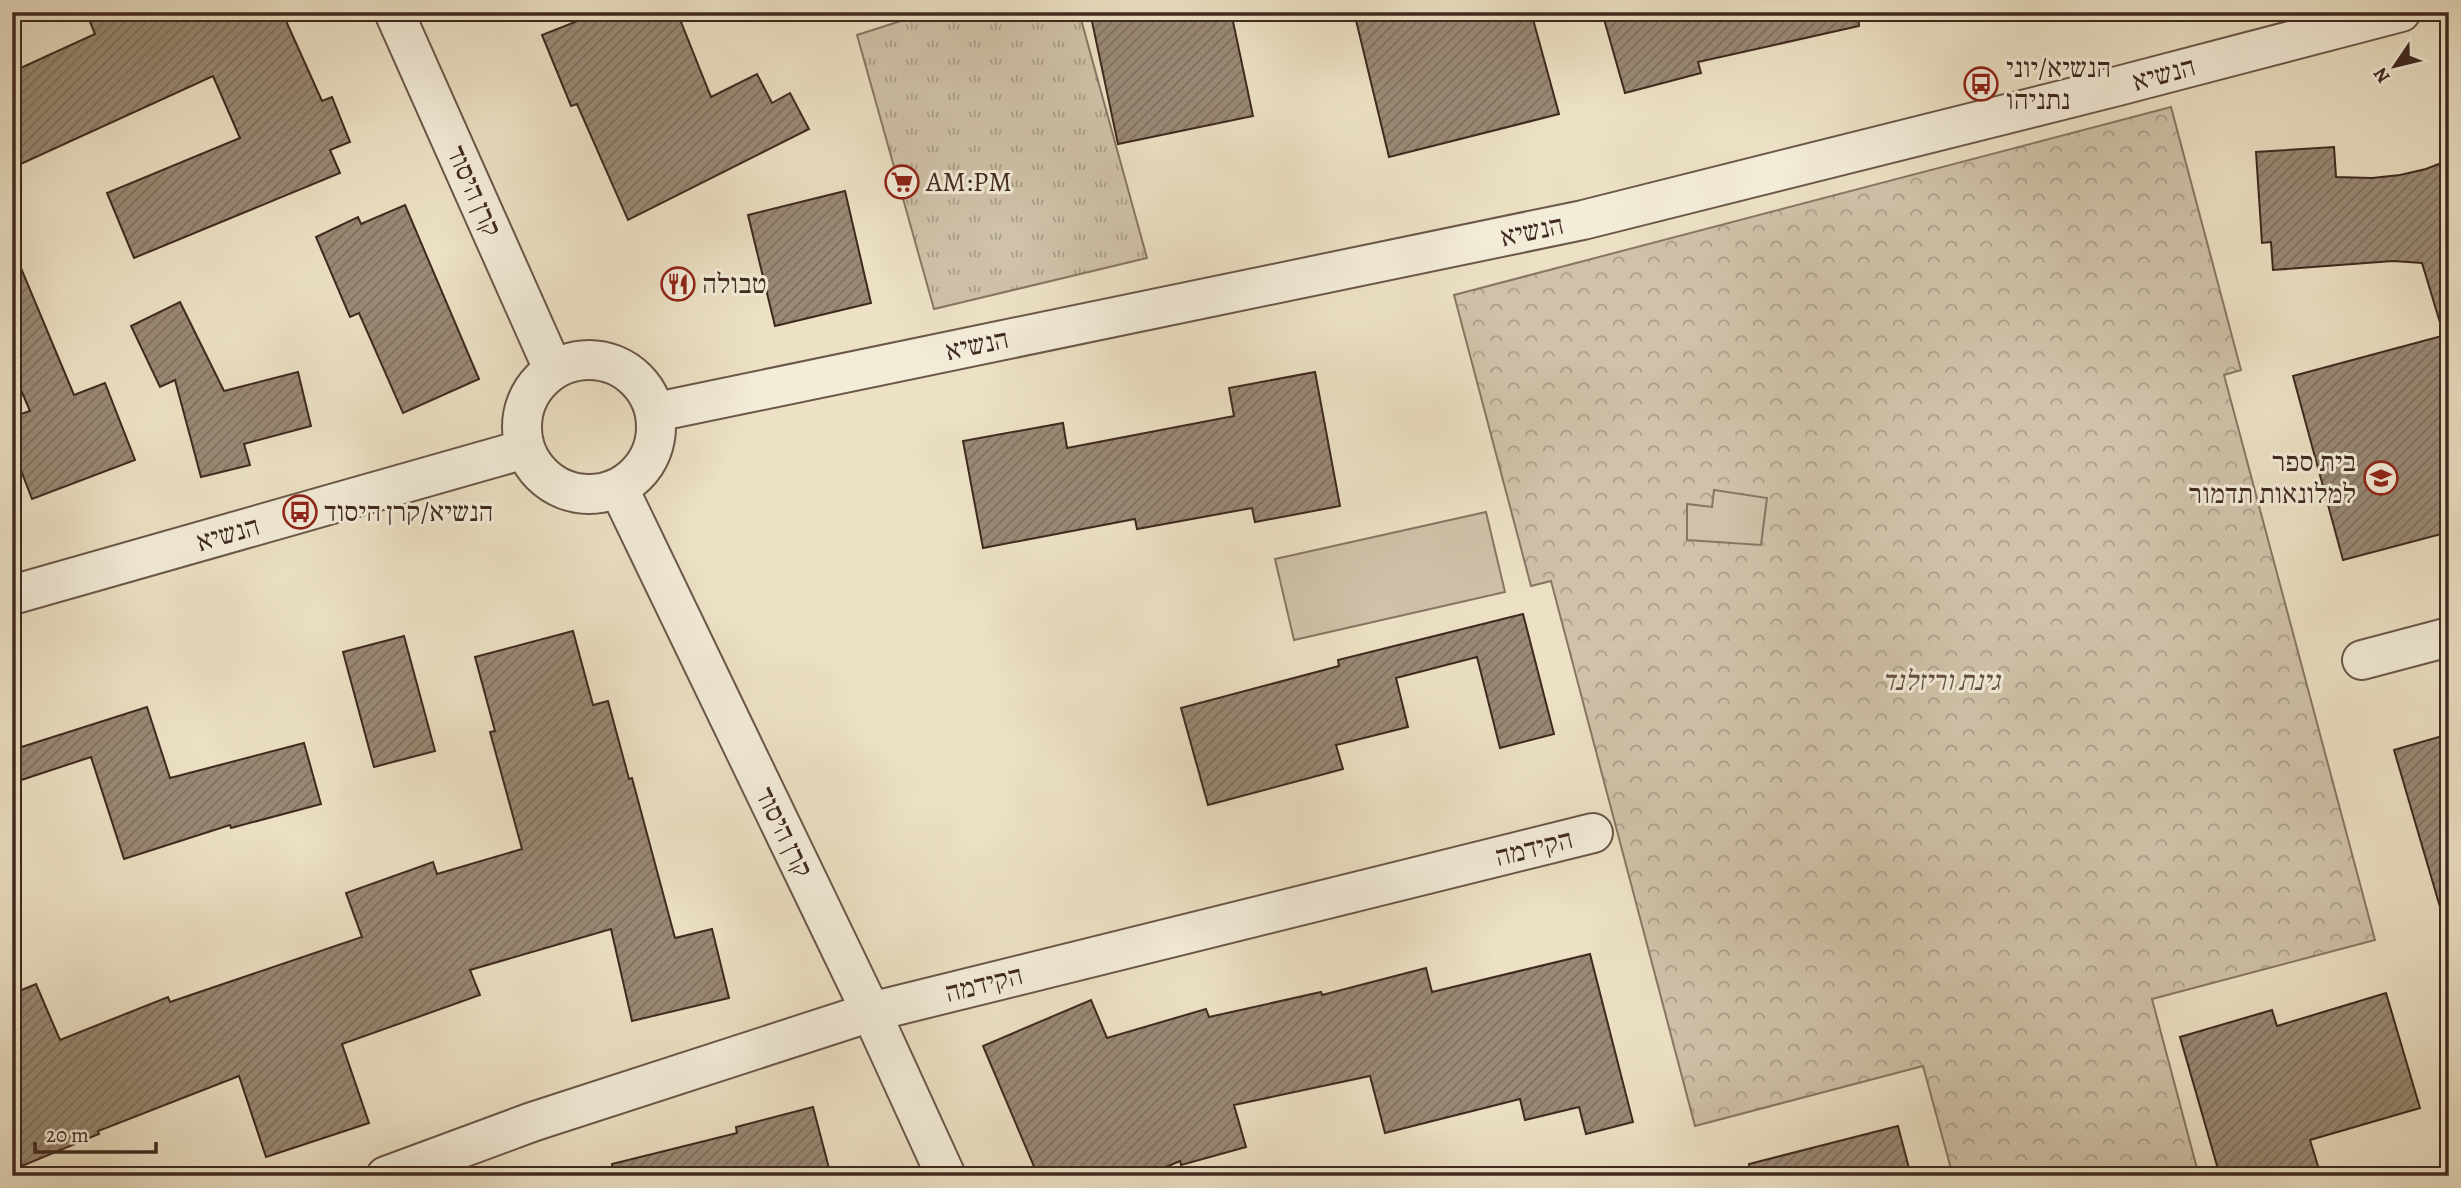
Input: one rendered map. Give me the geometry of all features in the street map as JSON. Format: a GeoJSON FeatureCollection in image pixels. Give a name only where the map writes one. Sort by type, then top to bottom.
{"type":"FeatureCollection","features":[{"type":"Feature","properties":{"kind":"street","name":"קרן היסוד"},"geometry":{"type":"LineString","coordinates":[[394,12],[553,369]]}},
{"type":"Feature","properties":{"kind":"street","name":"הנשיא"},"geometry":{"type":"LineString","coordinates":[[656,412],[1583,220],[2401,12]]}},
{"type":"Feature","properties":{"kind":"street"},"geometry":{"type":"LineString","coordinates":[[585,359],[608,362],[630,373],[646,390],[656,412],[657,433],[652,455],[638,475],[619,489],[600,494],[577,494],[554,485],[536,470],[525,449],[521,429],[525,406],[536,385],[553,369],[585,359]]}},
{"type":"Feature","properties":{"kind":"street","name":"הנשיא"},"geometry":{"type":"LineString","coordinates":[[12,596],[525,449]]}},
{"type":"Feature","properties":{"kind":"street","name":"קרן היסוד"},"geometry":{"type":"LineString","coordinates":[[619,489],[871,1012],[946,1176]]}},
{"type":"Feature","properties":{"kind":"street"},"geometry":{"type":"LineString","coordinates":[[2362,660],[2449,637]]}},
{"type":"Feature","properties":{"kind":"street","name":"הקידמה"},"geometry":{"type":"LineString","coordinates":[[386,1176],[532,1122],[871,1012],[1593,834]]}},
{"type":"Feature","properties":{"kind":"green space"},"geometry":{"type":"Polygon","coordinates":[[[929,12],[1079,12],[1147,258],[934,309],[857,35],[929,12]]]}},
{"type":"Feature","properties":{"kind":"green space","name":"גינת וריזלנד"},"geometry":{"type":"Polygon","coordinates":[[[2171,107],[2241,370],[2224,375],[2375,940],[2152,999],[2199,1176],[1953,1176],[1923,1066],[1695,1126],[1551,581],[1531,586],[1454,295],[2171,107]]]}},
{"type":"Feature","properties":{"kind":"green space"},"geometry":{"type":"Polygon","coordinates":[[[1714,490],[1767,498],[1761,545],[1687,540],[1687,504],[1712,507],[1714,490]]]}},
{"type":"Feature","properties":{"kind":"green space"},"geometry":{"type":"Polygon","coordinates":[[[1486,512],[1505,592],[1294,640],[1275,559],[1486,512]]]}},
{"type":"Feature","properties":{"kind":"building"},"geometry":{"type":"Polygon","coordinates":[[[86,12],[282,12],[322,101],[332,97],[350,142],[330,150],[340,173],[134,258],[107,193],[240,138],[213,76],[12,168],[12,72],[95,34],[86,12]]]}},
{"type":"Feature","properties":{"kind":"building"},"geometry":{"type":"Polygon","coordinates":[[[600,12],[677,12],[711,97],[757,74],[772,103],[790,93],[809,129],[628,220],[577,104],[571,106],[542,35],[600,12]]]}},
{"type":"Feature","properties":{"kind":"building"},"geometry":{"type":"Polygon","coordinates":[[[1090,12],[1231,12],[1253,116],[1118,144],[1090,12]]]}},
{"type":"Feature","properties":{"kind":"building"},"geometry":{"type":"Polygon","coordinates":[[[1354,12],[1531,12],[1559,114],[1389,157],[1354,12]]]}},
{"type":"Feature","properties":{"kind":"building"},"geometry":{"type":"Polygon","coordinates":[[[1602,12],[1858,12],[1859,26],[1698,62],[1701,73],[1625,93],[1602,12]]]}},
{"type":"Feature","properties":{"kind":"building"},"geometry":{"type":"Polygon","coordinates":[[[2334,147],[2336,177],[2372,178],[2400,175],[2449,160],[2449,325],[2441,326],[2422,263],[2393,261],[2273,270],[2271,242],[2262,243],[2256,152],[2334,147]]]}},
{"type":"Feature","properties":{"kind":"building"},"geometry":{"type":"Polygon","coordinates":[[[845,191],[871,303],[775,326],[748,215],[845,191]]]}},
{"type":"Feature","properties":{"kind":"building"},"geometry":{"type":"Polygon","coordinates":[[[405,205],[479,379],[403,413],[359,313],[350,317],[316,237],[358,217],[361,224],[405,205]]]}},
{"type":"Feature","properties":{"kind":"building"},"geometry":{"type":"Polygon","coordinates":[[[13,249],[74,395],[105,383],[135,460],[32,499],[12,447],[12,417],[30,411],[12,369],[13,249]]]}},
{"type":"Feature","properties":{"kind":"building"},"geometry":{"type":"Polygon","coordinates":[[[180,302],[224,391],[298,372],[311,426],[244,444],[250,465],[201,477],[175,380],[160,387],[131,326],[180,302]]]}},
{"type":"Feature","properties":{"kind":"building","name":"בית ספר למלונאות תדמור"},"geometry":{"type":"Polygon","coordinates":[[[2449,334],[2449,532],[2343,560],[2293,376],[2449,334]]]}},
{"type":"Feature","properties":{"kind":"building"},"geometry":{"type":"Polygon","coordinates":[[[1315,372],[1340,506],[1255,522],[1252,508],[1137,529],[1135,519],[983,548],[963,441],[1063,423],[1067,448],[1234,416],[1229,388],[1315,372]]]}},
{"type":"Feature","properties":{"kind":"building"},"geometry":{"type":"Polygon","coordinates":[[[1523,614],[1554,734],[1500,748],[1477,657],[1396,678],[1408,727],[1336,745],[1343,769],[1208,805],[1181,708],[1339,666],[1338,660],[1523,614]]]}},
{"type":"Feature","properties":{"kind":"building"},"geometry":{"type":"Polygon","coordinates":[[[573,631],[593,705],[608,701],[629,779],[632,778],[675,938],[712,929],[729,998],[632,1021],[611,929],[470,970],[480,995],[342,1044],[369,1123],[266,1157],[239,1076],[98,1131],[99,1134],[22,1166],[12,1144],[12,994],[36,984],[60,1040],[168,997],[170,1002],[362,937],[346,893],[433,862],[437,874],[522,849],[490,732],[495,731],[475,657],[573,631]]]}},
{"type":"Feature","properties":{"kind":"building"},"geometry":{"type":"Polygon","coordinates":[[[404,636],[435,751],[374,767],[343,652],[404,636]]]}},
{"type":"Feature","properties":{"kind":"building"},"geometry":{"type":"Polygon","coordinates":[[[147,707],[170,778],[304,743],[321,804],[231,828],[230,825],[124,859],[91,757],[12,783],[12,750],[147,707]]]}},
{"type":"Feature","properties":{"kind":"building"},"geometry":{"type":"Polygon","coordinates":[[[2449,734],[2449,906],[2440,907],[2394,750],[2449,734]]]}},
{"type":"Feature","properties":{"kind":"building"},"geometry":{"type":"Polygon","coordinates":[[[1590,954],[1633,1122],[1586,1134],[1579,1107],[1525,1120],[1520,1099],[1385,1133],[1370,1076],[1234,1105],[1246,1147],[1181,1165],[1180,1161],[1145,1176],[1038,1176],[983,1046],[1091,1000],[1107,1038],[1206,1009],[1209,1017],[1321,992],[1322,995],[1426,968],[1432,992],[1590,954]]]}},
{"type":"Feature","properties":{"kind":"building"},"geometry":{"type":"Polygon","coordinates":[[[2386,993],[2420,1108],[2310,1140],[2321,1176],[2220,1176],[2180,1037],[2272,1010],[2277,1026],[2386,993]]]}},
{"type":"Feature","properties":{"kind":"building"},"geometry":{"type":"Polygon","coordinates":[[[813,1107],[831,1176],[613,1176],[612,1164],[737,1133],[736,1127],[813,1107]]]}},
{"type":"Feature","properties":{"kind":"building"},"geometry":{"type":"Polygon","coordinates":[[[1898,1126],[1911,1176],[1751,1176],[1749,1164],[1898,1126]]]}},
{"type":"Feature","properties":{"kind":"place","name":"הנשיא/יוני נתניהו"},"geometry":{"type":"Point","coordinates":[1981,84]}},
{"type":"Feature","properties":{"kind":"place","name":"AM:PM"},"geometry":{"type":"Point","coordinates":[902,182]}},
{"type":"Feature","properties":{"kind":"place","name":"טבולה"},"geometry":{"type":"Point","coordinates":[678,284]}},
{"type":"Feature","properties":{"kind":"place","name":"בית ספר למלונאות תדמור"},"geometry":{"type":"Point","coordinates":[2381,478]}},
{"type":"Feature","properties":{"kind":"place","name":"הנשיא/קרן היסוד"},"geometry":{"type":"Point","coordinates":[300,512]}}]}
